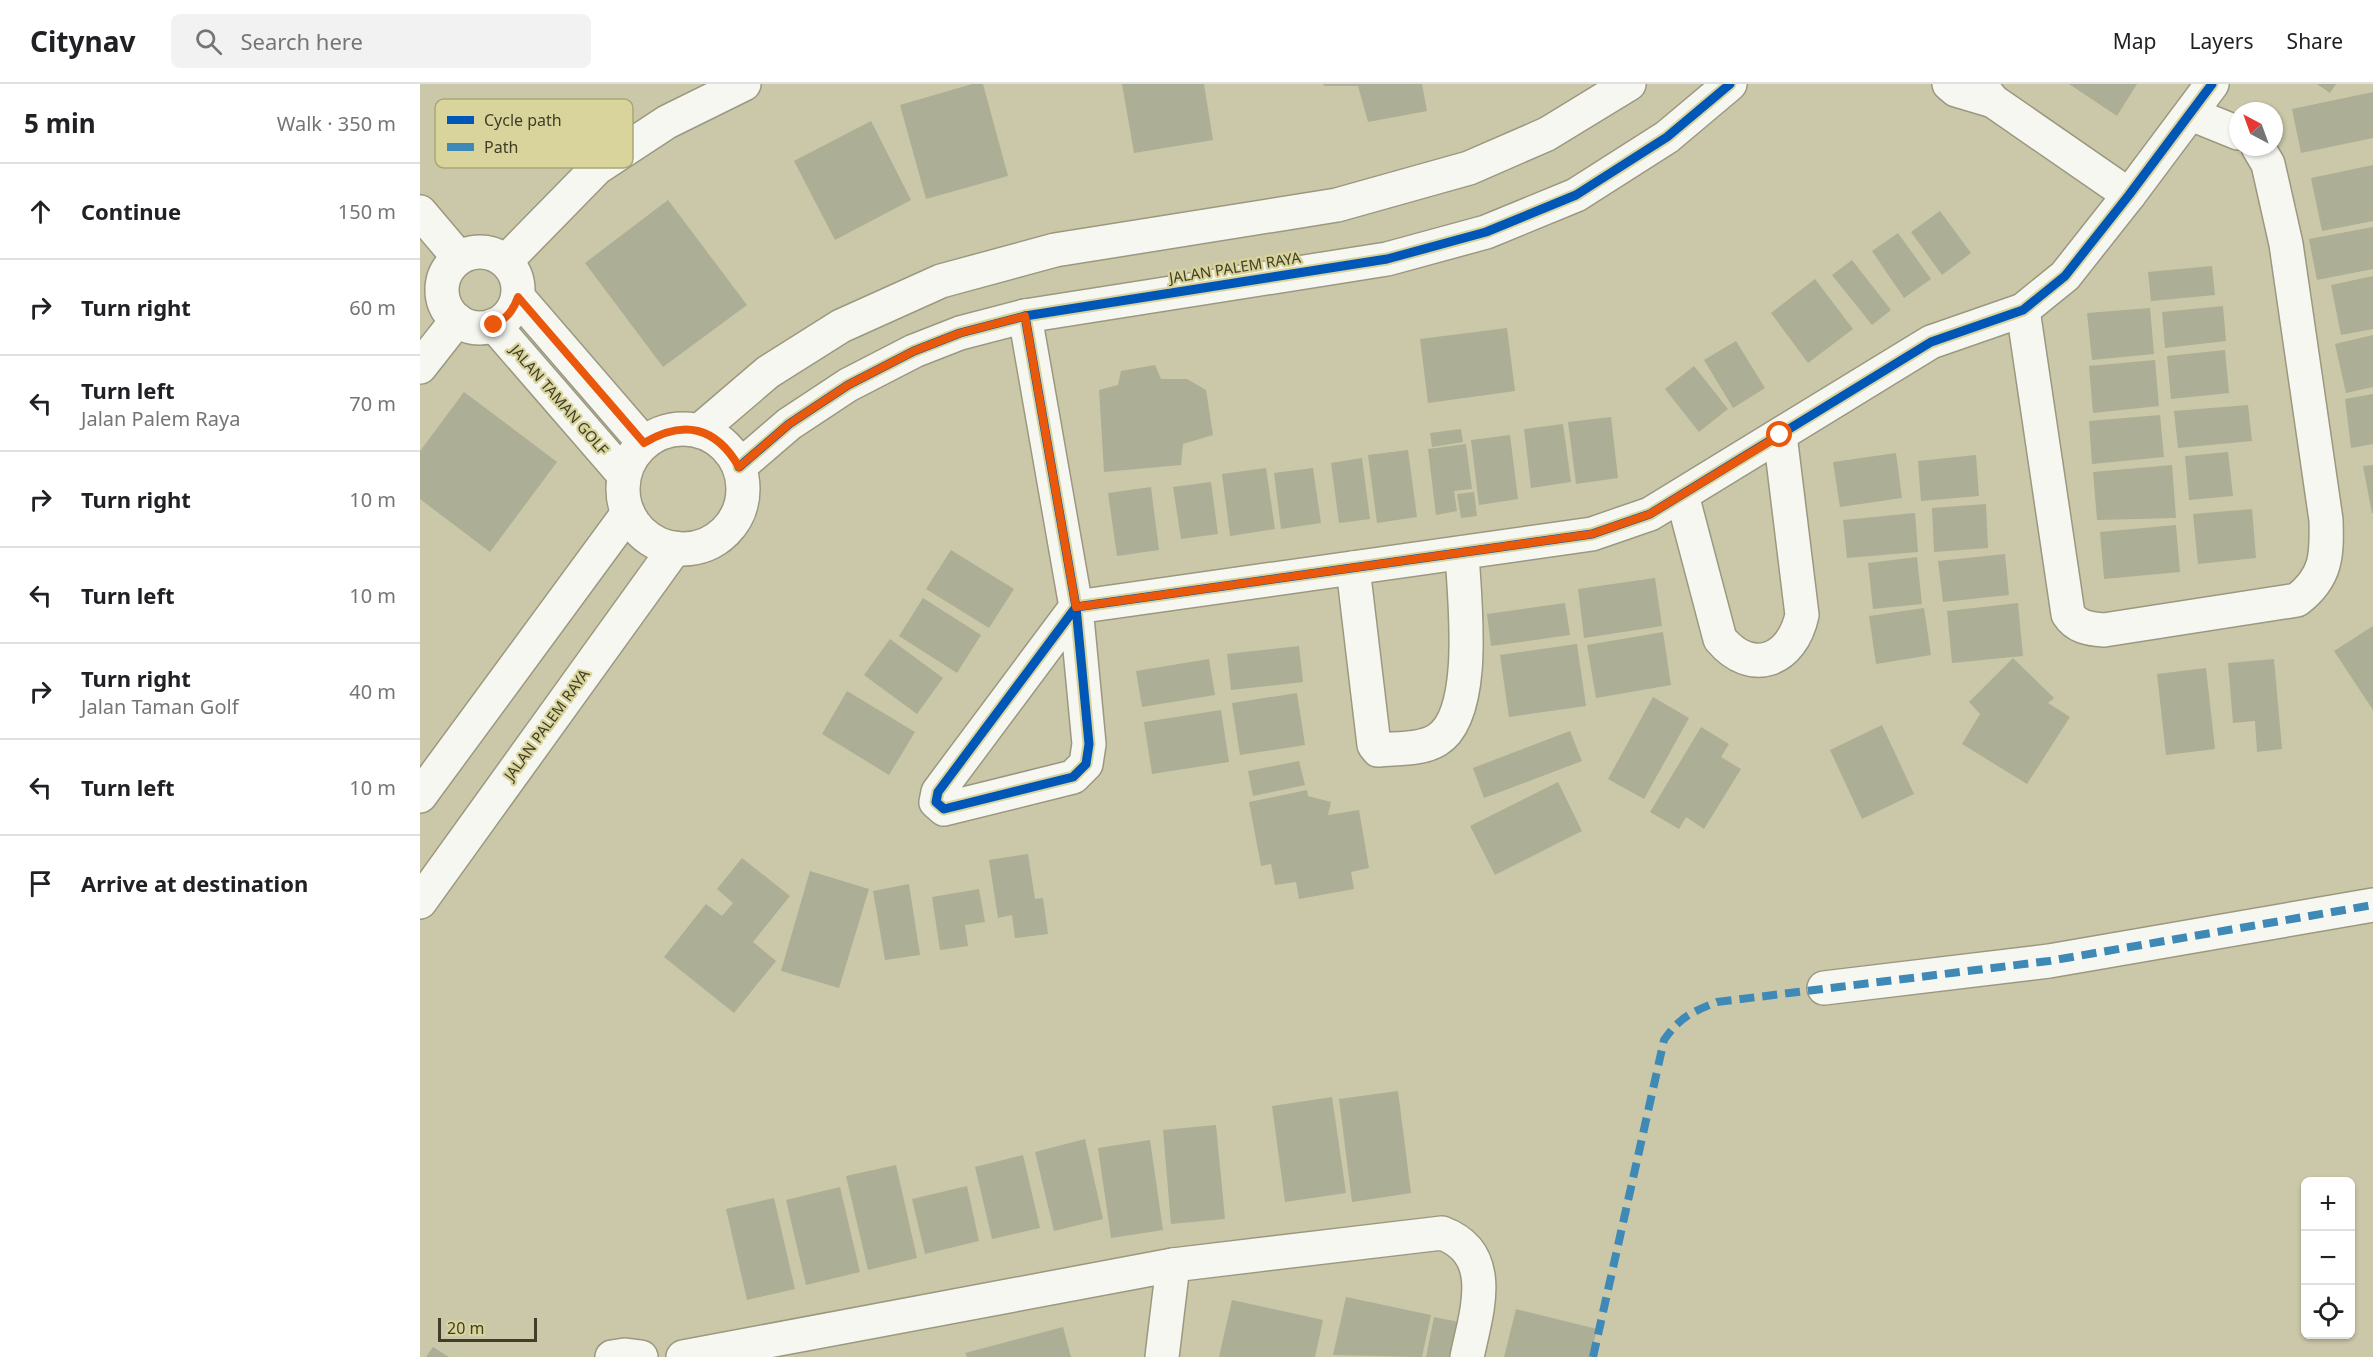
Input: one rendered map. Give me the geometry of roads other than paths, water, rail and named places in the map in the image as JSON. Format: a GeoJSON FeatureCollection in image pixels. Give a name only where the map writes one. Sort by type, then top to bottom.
{"type":"FeatureCollection","features":[{"type":"Feature","properties":{"kind":"street"},"geometry":{"type":"LineString","coordinates":[[633,144],[667,122],[744,84]]}},
{"type":"Feature","properties":{"kind":"street"},"geometry":{"type":"LineString","coordinates":[[699,430],[777,366],[841,326],[940,281],[1055,250],[1337,205],[1469,168],[1548,134],[1629,84]]}},
{"type":"Feature","properties":{"kind":"street","name":"JALAN PALEM RAYA"},"geometry":{"type":"LineString","coordinates":[[739,467],[789,424],[848,385],[914,351],[960,333],[1025,316],[1387,260],[1486,232],[1576,195],[1667,137],[1730,84]]}},
{"type":"Feature","properties":{"kind":"street"},"geometry":{"type":"LineString","coordinates":[[1948,84],[1956,90],[1986,93],[2129,195]]}},
{"type":"Feature","properties":{"kind":"street"},"geometry":{"type":"LineString","coordinates":[[1025,316],[1076,607],[1089,744],[1086,764],[1073,777],[944,808],[936,802],[938,792],[1076,607],[1592,534],[1650,514],[1931,342],[2023,310],[2065,276],[2212,84]]}},
{"type":"Feature","properties":{"kind":"street"},"geometry":{"type":"LineString","coordinates":[[2191,114],[2229,129]]}},
{"type":"Feature","properties":{"kind":"street"},"geometry":{"type":"LineString","coordinates":[[2023,310],[2068,614],[2071,619],[2081,626],[2104,630],[2297,600],[2314,584],[2324,565],[2327,555],[2326,520],[2286,244],[2268,164],[2263,156]]}},
{"type":"Feature","properties":{"kind":"street"},"geometry":{"type":"LineString","coordinates":[[506,261],[597,168]]}},
{"type":"Feature","properties":{"kind":"street"},"geometry":{"type":"LineString","coordinates":[[420,212],[459,258]]}},
{"type":"Feature","properties":{"kind":"street"},"geometry":{"type":"LineString","coordinates":[[484,251],[506,261],[515,272],[518,297],[514,309],[505,319],[481,328],[469,326],[457,320],[449,312],[443,301],[444,277],[450,266],[459,258],[471,252],[484,251]]}},
{"type":"Feature","properties":{"kind":"street"},"geometry":{"type":"LineString","coordinates":[[518,297],[644,443]]}},
{"type":"Feature","properties":{"kind":"street"},"geometry":{"type":"LineString","coordinates":[[420,367],[457,320]]}},
{"type":"Feature","properties":{"kind":"street","name":"JALAN TAMAN GOLF"},"geometry":{"type":"LineString","coordinates":[[494,325],[624,475]]}},
{"type":"Feature","properties":{"kind":"street"},"geometry":{"type":"LineString","coordinates":[[680,428],[699,430],[716,438],[730,451],[739,467],[743,488],[740,507],[730,526],[715,540],[696,547],[675,548],[656,542],[639,530],[628,513],[623,495],[624,475],[632,458],[644,443],[661,433],[680,428]]}},
{"type":"Feature","properties":{"kind":"street"},"geometry":{"type":"LineString","coordinates":[[1682,495],[1720,639],[1730,651],[1740,657],[1766,660],[1778,655],[1794,639],[1802,615],[1780,435]]}},
{"type":"Feature","properties":{"kind":"street"},"geometry":{"type":"LineString","coordinates":[[420,796],[628,513]]}},
{"type":"Feature","properties":{"kind":"street","name":"JALAN PALEM RAYA"},"geometry":{"type":"LineString","coordinates":[[420,902],[675,548]]}},
{"type":"Feature","properties":{"kind":"street"},"geometry":{"type":"LineString","coordinates":[[1353,568],[1374,745],[1378,750],[1429,744],[1449,729],[1464,683],[1467,654],[1462,554]]}},
{"type":"Feature","properties":{"kind":"street"},"geometry":{"type":"LineString","coordinates":[[1824,988],[2049,961],[2373,904]]}},
{"type":"Feature","properties":{"kind":"street"},"geometry":{"type":"LineString","coordinates":[[683,1357],[1173,1265],[1442,1233],[1458,1240],[1466,1247],[1472,1256],[1479,1279],[1478,1301],[1467,1357]]}},
{"type":"Feature","properties":{"kind":"street"},"geometry":{"type":"LineString","coordinates":[[1162,1357],[1173,1265]]}},
{"type":"Feature","properties":{"kind":"street"},"geometry":{"type":"LineString","coordinates":[[612,1357],[626,1355],[641,1357]]}}]}
